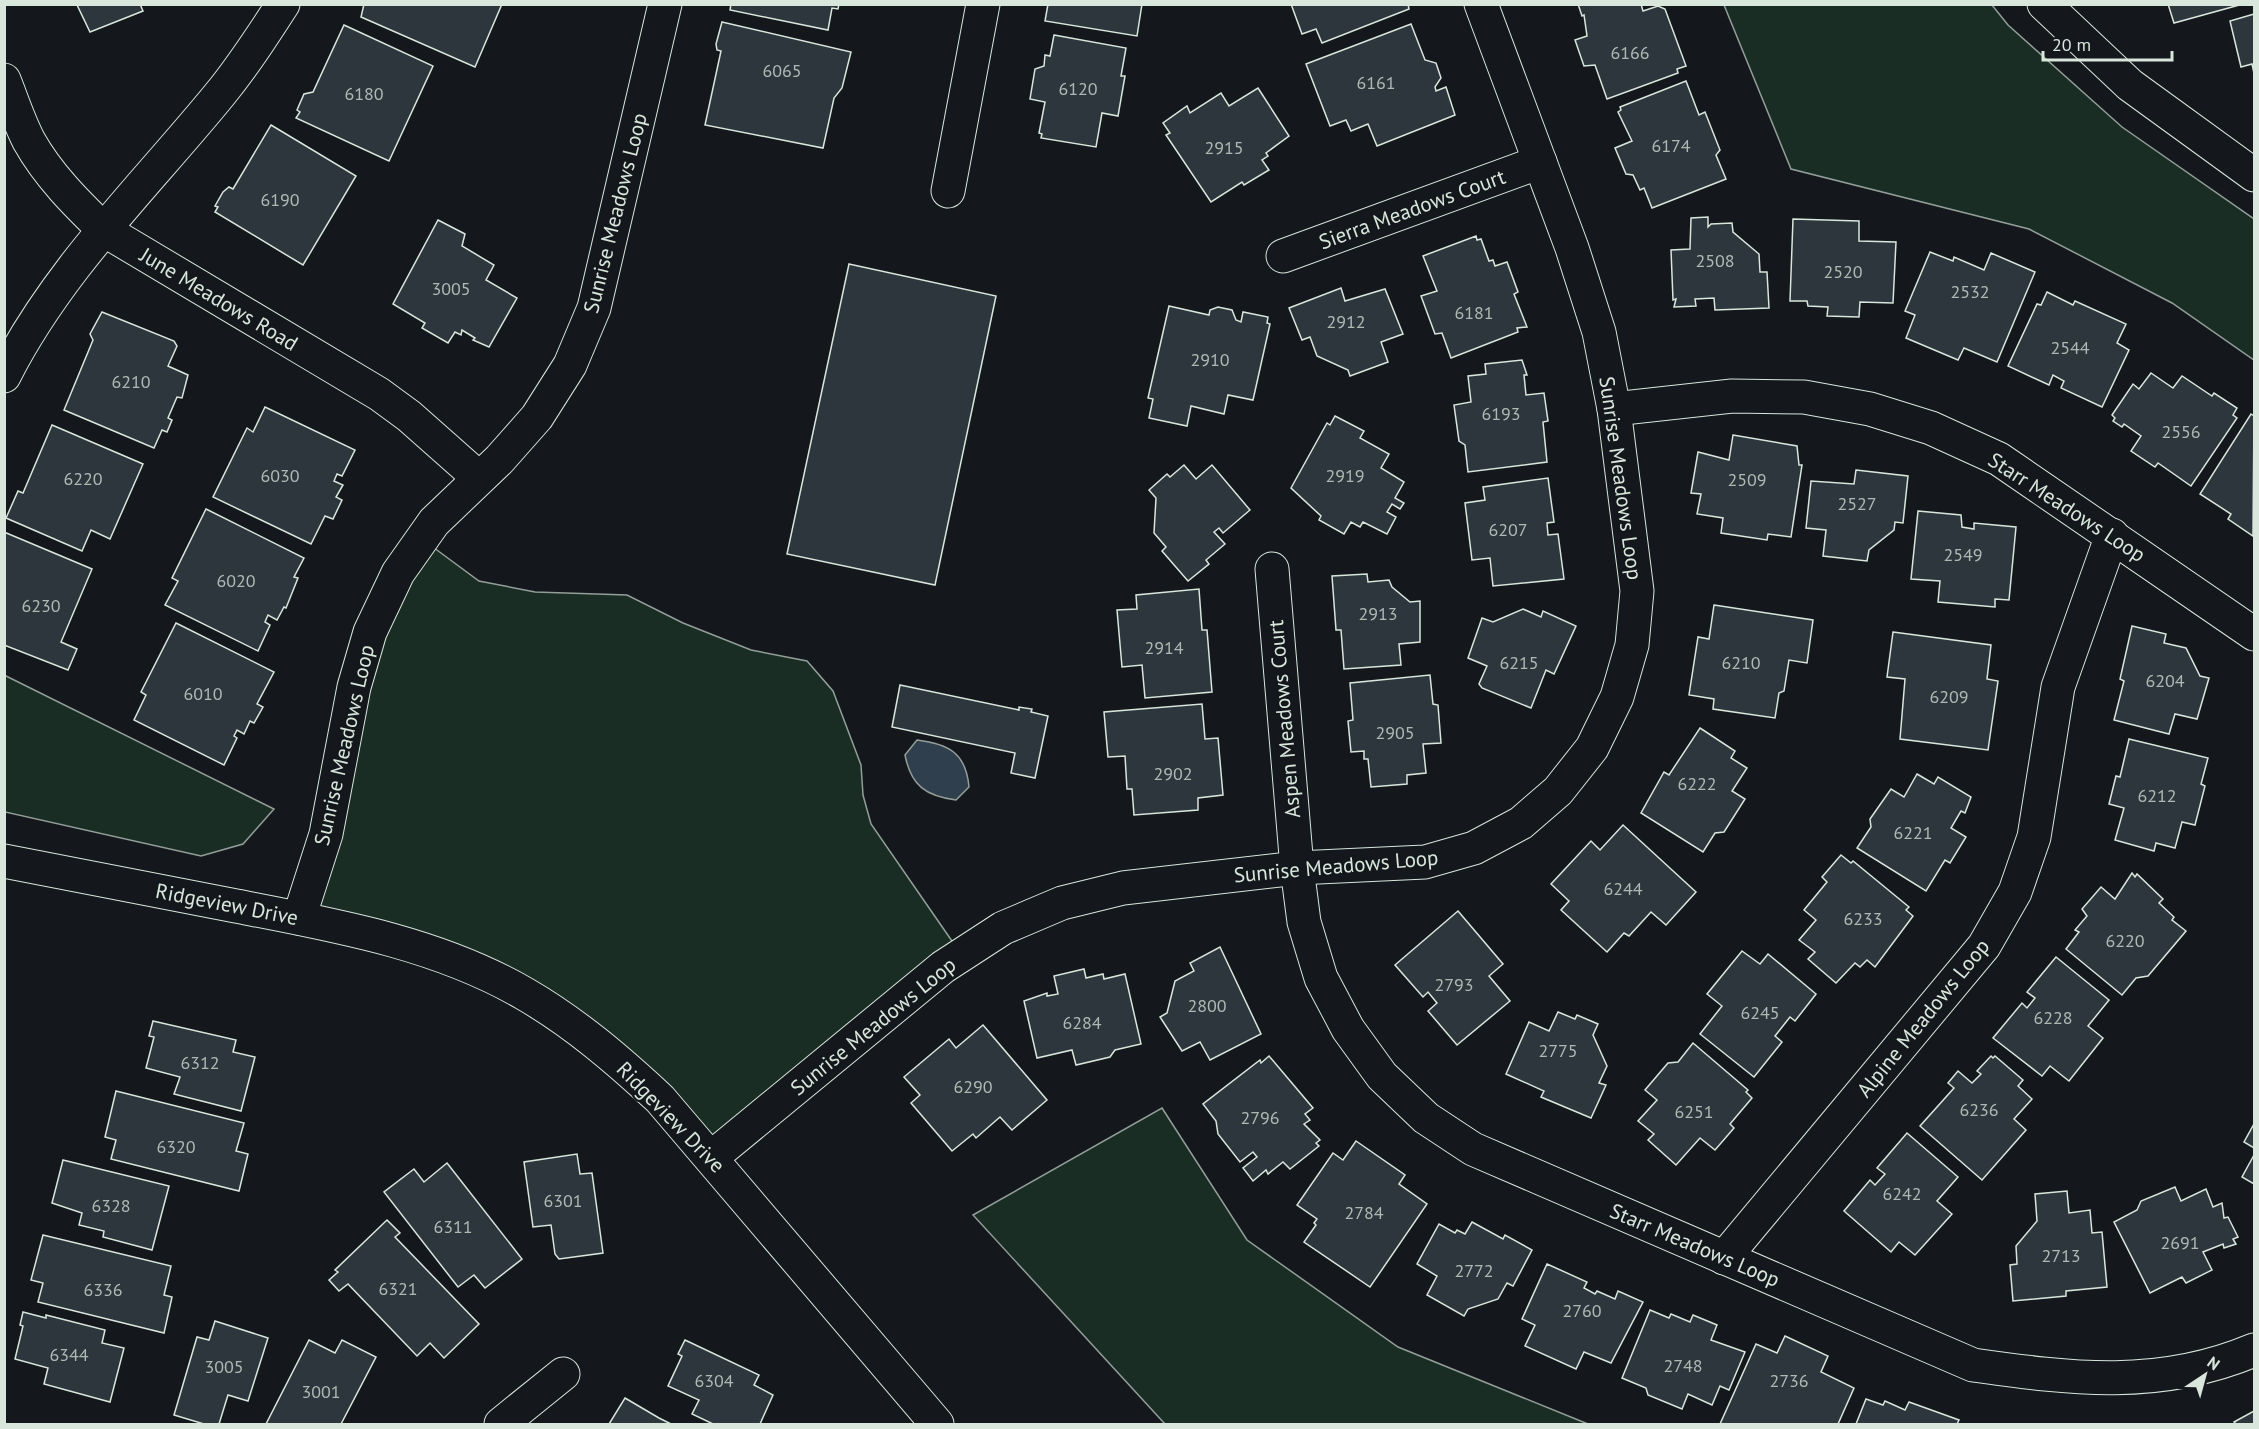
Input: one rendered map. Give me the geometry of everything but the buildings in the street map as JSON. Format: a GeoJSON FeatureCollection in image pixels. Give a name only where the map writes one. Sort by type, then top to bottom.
{"type":"FeatureCollection","features":[{"type":"Feature","properties":{"kind":"street"},"geometry":{"type":"LineString","coordinates":[[4,376],[18,348],[59,285],[221,93],[283,4]]}},
{"type":"Feature","properties":{"kind":"street","name":"Sunrise Meadows Loop"},"geometry":{"type":"LineString","coordinates":[[299,918],[326,834],[354,687],[370,632],[398,573],[434,522],[499,460],[537,417],[570,365],[594,308],[665,4]]}},
{"type":"Feature","properties":{"kind":"street"},"geometry":{"type":"LineString","coordinates":[[948,191],[983,4]]}},
{"type":"Feature","properties":{"kind":"street","name":"Sunrise Meadows Loop"},"geometry":{"type":"LineString","coordinates":[[712,1157],[943,967],[1003,928],[1062,903],[1123,888],[1297,868],[1425,862],[1474,848],[1528,817],[1558,791],[1592,748],[1617,697],[1632,645],[1637,591],[1614,409],[1599,332],[1540,162],[1481,4]]}},
{"type":"Feature","properties":{"kind":"street"},"geometry":{"type":"LineString","coordinates":[[2044,4],[2130,85],[2254,175]]}},
{"type":"Feature","properties":{"kind":"street","name":"June Meadows Road"},"geometry":{"type":"LineString","coordinates":[[4,80],[29,140],[51,174],[104,230],[378,394],[409,416],[479,478]]}},
{"type":"Feature","properties":{"kind":"street","name":"Sierra Meadows Court"},"geometry":{"type":"LineString","coordinates":[[1283,256],[1540,162]]}},
{"type":"Feature","properties":{"kind":"street","name":"Starr Meadows Loop"},"geometry":{"type":"LineString","coordinates":[[1614,409],[1732,396],[1804,397],[1870,409],[1931,428],[1999,459],[2254,634]]}},
{"type":"Feature","properties":{"kind":"street","name":"Alpine Meadows Loop"},"geometry":{"type":"LineString","coordinates":[[1724,1258],[1984,946],[2015,892],[2034,837],[2058,687],[2112,535]]}},
{"type":"Feature","properties":{"kind":"street","name":"Aspen Meadows Court"},"geometry":{"type":"LineString","coordinates":[[1272,570],[1297,868]]}},
{"type":"Feature","properties":{"kind":"street","name":"Ridgeview Drive"},"geometry":{"type":"LineString","coordinates":[[4,861],[299,918],[380,937],[444,957],[525,993],[615,1057],[660,1099],[712,1157],[937,1425]]}},
{"type":"Feature","properties":{"kind":"street","name":"Starr Meadows Loop"},"geometry":{"type":"LineString","coordinates":[[1297,868],[1304,922],[1321,978],[1347,1029],[1382,1077],[1426,1118],[1473,1149],[1973,1365],[2044,1375],[2112,1378],[2173,1376],[2231,1360],[2254,1350]]}},
{"type":"Feature","properties":{"kind":"street"},"geometry":{"type":"LineString","coordinates":[[501,1425],[563,1374]]}},
{"type":"Feature","properties":{"kind":"green space"},"geometry":{"type":"Polygon","coordinates":[[[1724,5],[1992,5],[2008,25],[2122,127],[2254,219],[2254,360],[2172,303],[2029,229],[1791,169],[1724,5]]]}},
{"type":"Feature","properties":{"kind":"green space"},"geometry":{"type":"Polygon","coordinates":[[[422,539],[479,581],[535,592],[627,595],[683,623],[751,650],[807,661],[833,691],[861,765],[863,795],[871,824],[954,944],[712,1157],[524,993],[299,918],[354,687],[422,539]]]}},
{"type":"Feature","properties":{"kind":"green space"},"geometry":{"type":"Polygon","coordinates":[[[4,675],[274,809],[243,844],[201,856],[5,812],[4,675]]]}},
{"type":"Feature","properties":{"kind":"green space"},"geometry":{"type":"Polygon","coordinates":[[[1162,1108],[1247,1240],[1398,1347],[1588,1424],[1165,1424],[973,1215],[1162,1108]]]}},
{"type":"Feature","properties":{"kind":"water"},"geometry":{"type":"Polygon","coordinates":[[[917,740],[938,744],[954,752],[960,758],[969,787],[956,800],[928,792],[911,775],[905,755],[917,740]]]}}]}
